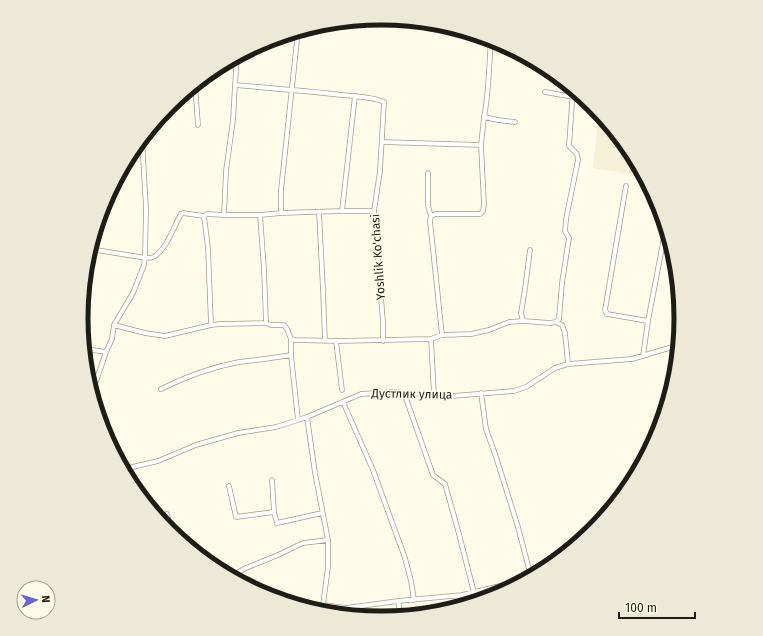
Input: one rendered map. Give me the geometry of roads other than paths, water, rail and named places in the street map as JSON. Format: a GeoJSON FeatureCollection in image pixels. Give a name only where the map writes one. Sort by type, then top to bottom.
{"type":"FeatureCollection","features":[{"type":"Feature","properties":{"kind":"street"},"geometry":{"type":"LineString","coordinates":[[281,213],[281,190],[297,38]]}},
{"type":"Feature","properties":{"kind":"street"},"geometry":{"type":"LineString","coordinates":[[431,216],[436,214],[480,214],[483,211],[481,145],[488,89],[491,46]]}},
{"type":"Feature","properties":{"kind":"street"},"geometry":{"type":"LineString","coordinates":[[224,214],[226,171],[233,120],[237,63]]}},
{"type":"Feature","properties":{"kind":"street"},"geometry":{"type":"LineString","coordinates":[[235,85],[355,96],[342,211]]}},
{"type":"Feature","properties":{"kind":"street"},"geometry":{"type":"LineString","coordinates":[[196,92],[198,125]]}},
{"type":"Feature","properties":{"kind":"street"},"geometry":{"type":"LineString","coordinates":[[545,92],[572,96]]}},
{"type":"Feature","properties":{"kind":"street","name":"Yoshlik Ko'chasi"},"geometry":{"type":"LineString","coordinates":[[355,96],[384,102],[380,171],[374,211],[383,322],[383,341]]}},
{"type":"Feature","properties":{"kind":"street"},"geometry":{"type":"LineString","coordinates":[[556,322],[559,319],[562,283],[569,238],[565,231],[566,219],[578,160],[577,154],[569,146],[573,96]]}},
{"type":"Feature","properties":{"kind":"street"},"geometry":{"type":"LineString","coordinates":[[484,117],[515,122]]}},
{"type":"Feature","properties":{"kind":"street"},"geometry":{"type":"LineString","coordinates":[[382,142],[481,145]]}},
{"type":"Feature","properties":{"kind":"street"},"geometry":{"type":"LineString","coordinates":[[96,383],[112,339],[114,324],[133,293],[144,265],[146,208],[143,149]]}},
{"type":"Feature","properties":{"kind":"street"},"geometry":{"type":"LineString","coordinates":[[428,173],[428,206],[431,216],[432,244],[442,335]]}},
{"type":"Feature","properties":{"kind":"street"},"geometry":{"type":"LineString","coordinates":[[626,186],[605,310],[607,314],[648,321]]}},
{"type":"Feature","properties":{"kind":"street"},"geometry":{"type":"LineString","coordinates":[[96,250],[140,258],[152,257],[162,249],[181,214],[183,213],[204,216],[207,214],[260,215],[281,213],[374,211]]}},
{"type":"Feature","properties":{"kind":"street"},"geometry":{"type":"LineString","coordinates":[[319,212],[325,341]]}},
{"type":"Feature","properties":{"kind":"street"},"geometry":{"type":"LineString","coordinates":[[260,215],[266,323]]}},
{"type":"Feature","properties":{"kind":"street"},"geometry":{"type":"LineString","coordinates":[[204,216],[208,248],[211,325]]}},
{"type":"Feature","properties":{"kind":"street"},"geometry":{"type":"LineString","coordinates":[[643,356],[664,238]]}},
{"type":"Feature","properties":{"kind":"street"},"geometry":{"type":"LineString","coordinates":[[523,321],[521,313],[530,250]]}},
{"type":"Feature","properties":{"kind":"street"},"geometry":{"type":"LineString","coordinates":[[291,338],[294,340],[325,341],[431,339],[442,335],[471,334],[489,330],[509,322],[556,322],[562,325],[565,333],[568,364]]}},
{"type":"Feature","properties":{"kind":"street"},"geometry":{"type":"LineString","coordinates":[[114,324],[145,333],[165,336],[211,325],[245,323],[284,325],[291,338],[291,355],[298,420]]}},
{"type":"Feature","properties":{"kind":"street"},"geometry":{"type":"LineString","coordinates":[[431,339],[434,395]]}},
{"type":"Feature","properties":{"kind":"street"},"geometry":{"type":"LineString","coordinates":[[336,341],[342,390]]}},
{"type":"Feature","properties":{"kind":"street","name":"Дустлик улица"},"geometry":{"type":"LineString","coordinates":[[130,468],[158,461],[196,445],[238,433],[276,427],[298,420],[361,394],[392,392],[453,396],[514,391],[526,387],[555,368],[568,364],[632,359],[673,347]]}},
{"type":"Feature","properties":{"kind":"street"},"geometry":{"type":"LineString","coordinates":[[90,350],[106,352]]}},
{"type":"Feature","properties":{"kind":"street"},"geometry":{"type":"LineString","coordinates":[[161,389],[211,369],[239,362],[291,355]]}},
{"type":"Feature","properties":{"kind":"street"},"geometry":{"type":"LineString","coordinates":[[404,393],[433,475],[445,484],[474,592]]}},
{"type":"Feature","properties":{"kind":"street"},"geometry":{"type":"LineString","coordinates":[[481,393],[486,429],[510,502],[529,571]]}},
{"type":"Feature","properties":{"kind":"street"},"geometry":{"type":"LineString","coordinates":[[343,402],[372,470],[405,558],[414,600]]}},
{"type":"Feature","properties":{"kind":"street"},"geometry":{"type":"LineString","coordinates":[[307,417],[315,473],[328,540],[328,567],[323,605]]}},
{"type":"Feature","properties":{"kind":"street"},"geometry":{"type":"LineString","coordinates":[[272,480],[274,512],[277,523],[322,513]]}},
{"type":"Feature","properties":{"kind":"street"},"geometry":{"type":"LineString","coordinates":[[229,486],[236,517],[274,512]]}},
{"type":"Feature","properties":{"kind":"street"},"geometry":{"type":"LineString","coordinates":[[167,514],[168,519]]}},
{"type":"Feature","properties":{"kind":"street"},"geometry":{"type":"LineString","coordinates":[[236,573],[303,543],[328,540]]}},
{"type":"Feature","properties":{"kind":"street"},"geometry":{"type":"LineString","coordinates":[[329,606],[346,608],[398,601],[458,596],[501,586]]}},
{"type":"Feature","properties":{"kind":"street"},"geometry":{"type":"LineString","coordinates":[[458,596],[459,600]]}},
{"type":"Feature","properties":{"kind":"street"},"geometry":{"type":"LineString","coordinates":[[398,601],[400,610]]}}]}
